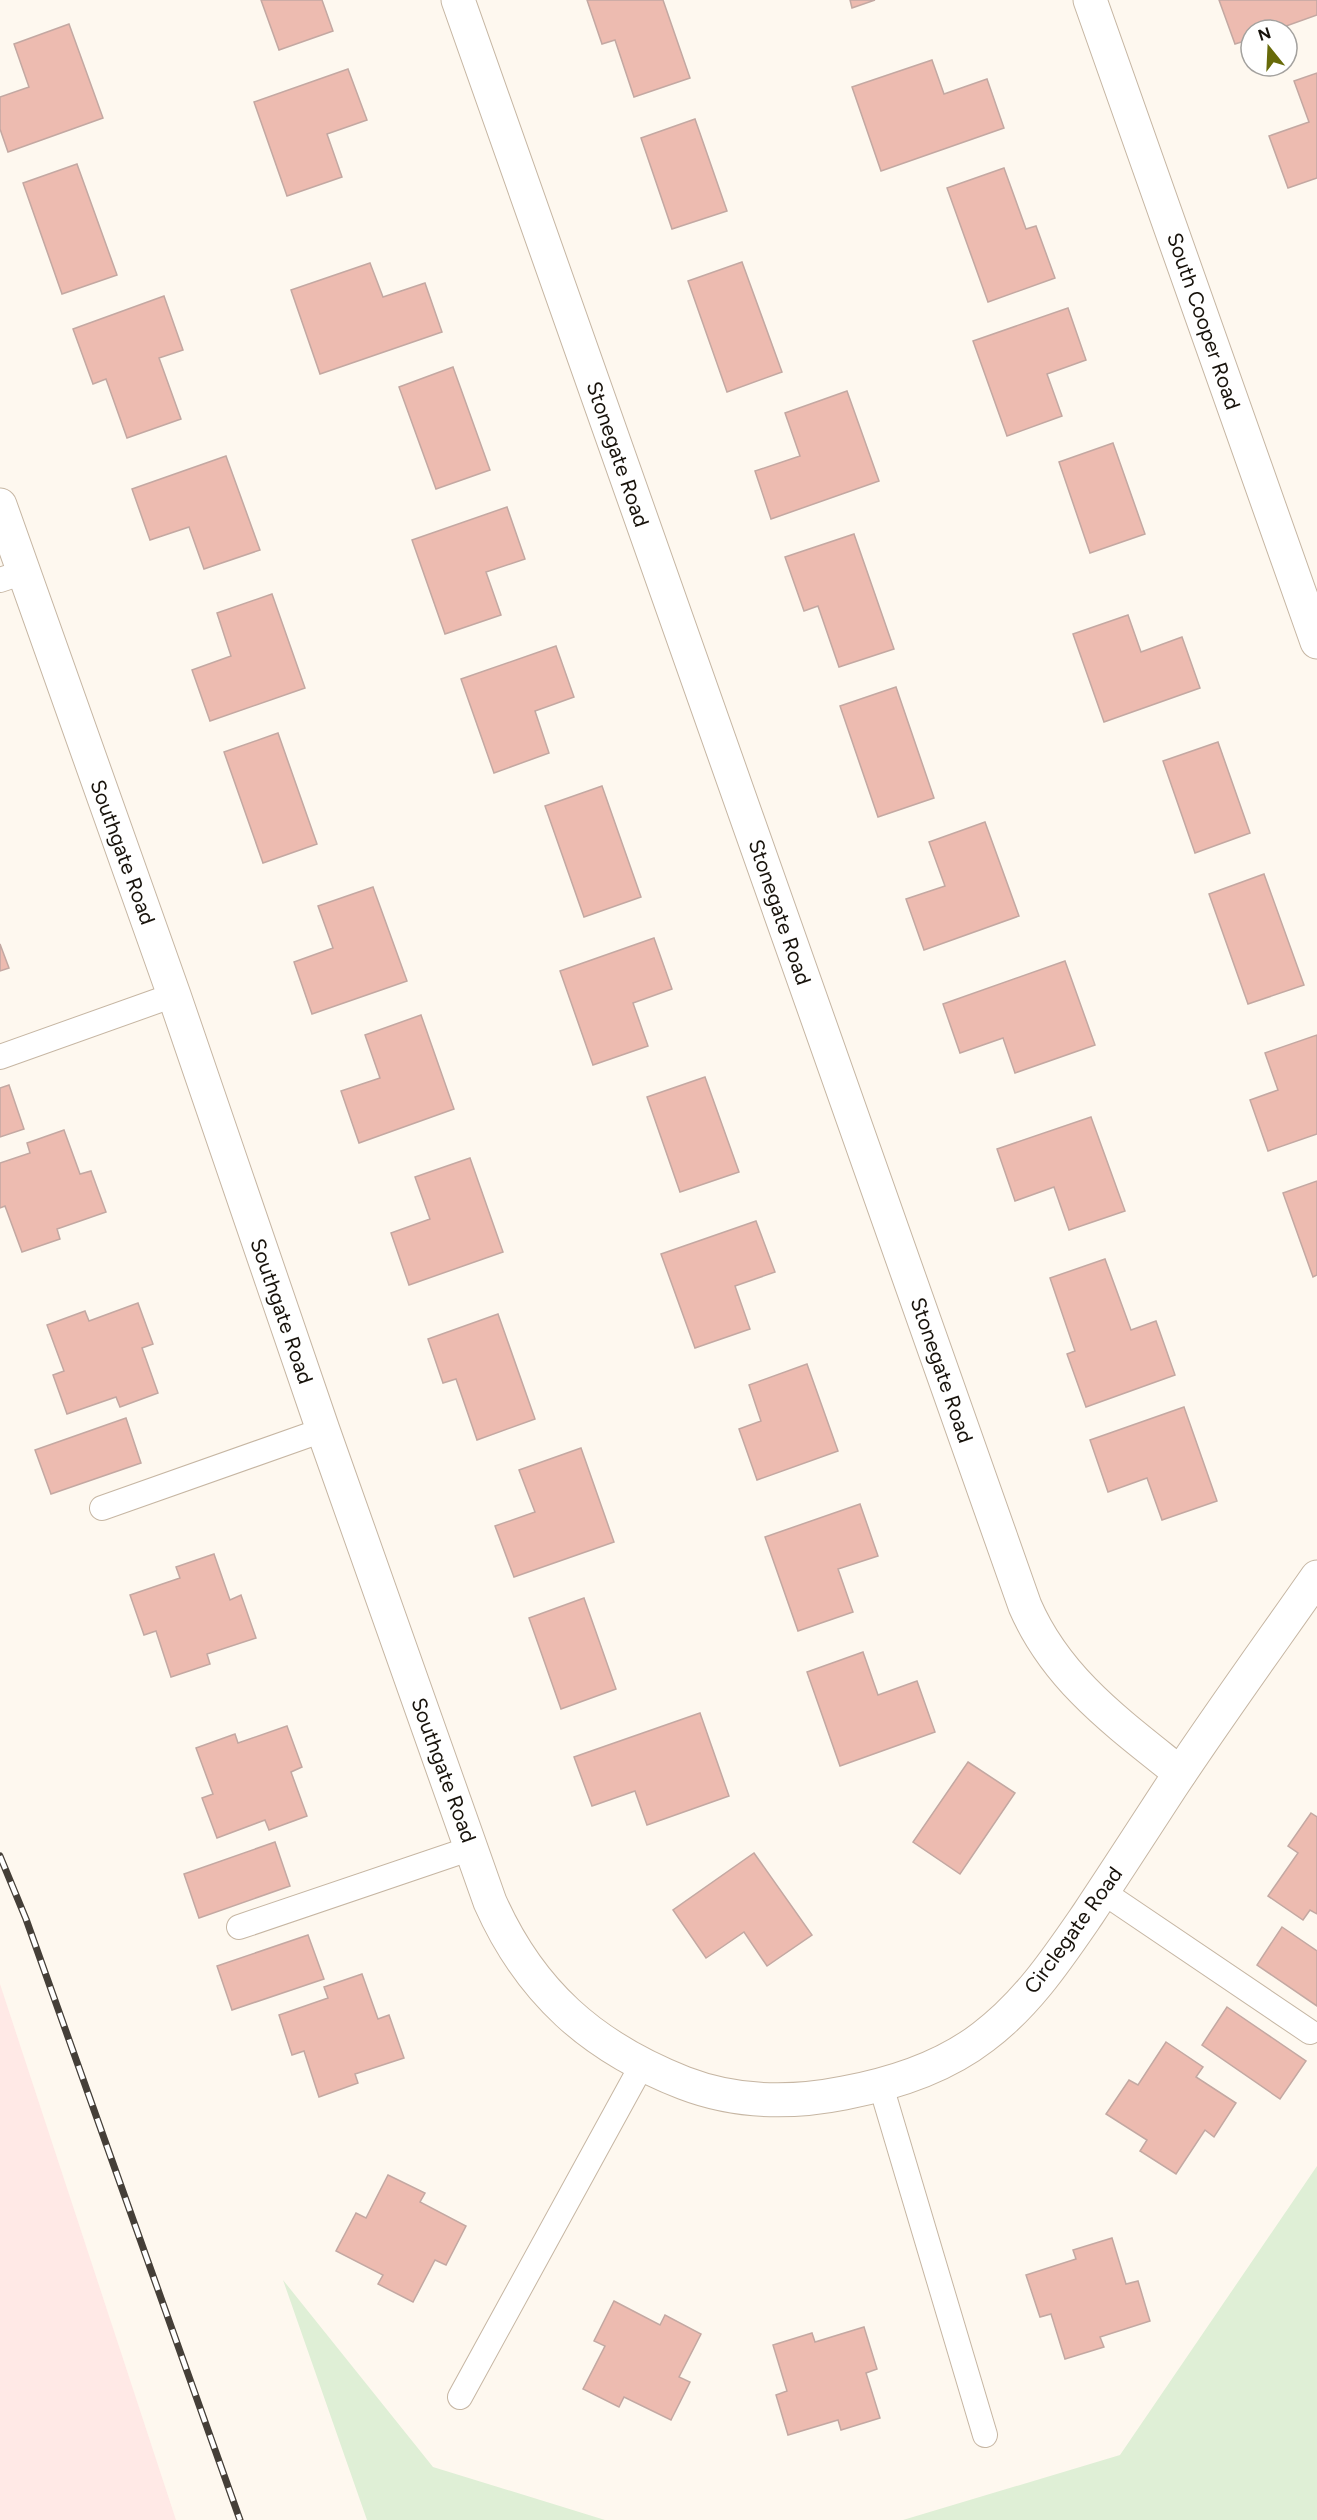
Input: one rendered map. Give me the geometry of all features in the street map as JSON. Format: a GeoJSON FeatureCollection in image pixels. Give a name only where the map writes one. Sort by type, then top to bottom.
{"type":"FeatureCollection","features":[{"type":"Feature","properties":{"kind":"street","name":"Stonegate Road"},"geometry":{"type":"LineString","coordinates":[[458,0],[1025,1606],[1044,1646],[1075,1685],[1092,1702],[1180,1773]]}},
{"type":"Feature","properties":{"kind":"street","name":"South Cooper Road"},"geometry":{"type":"LineString","coordinates":[[1090,0],[1317,642]]}},
{"type":"Feature","properties":{"kind":"street","name":"Southgate Road"},"geometry":{"type":"LineString","coordinates":[[0,505],[12,576],[174,995],[323,1430],[504,1935],[526,1968],[570,2017],[603,2043],[642,2065]]}},
{"type":"Feature","properties":{"kind":"street","name":"Circlegate Road"},"geometry":{"type":"LineString","coordinates":[[642,2065],[698,2088],[731,2097],[795,2101],[881,2086],[952,2057],[982,2038],[1045,1976],[1180,1773],[1317,1577]]}},
{"type":"Feature","properties":{"kind":"lane"},"geometry":{"type":"LineString","coordinates":[[0,1057],[174,995]]}},
{"type":"Feature","properties":{"kind":"lane"},"geometry":{"type":"LineString","coordinates":[[102,1508],[323,1430]]}},
{"type":"Feature","properties":{"kind":"lane"},"geometry":{"type":"LineString","coordinates":[[239,1927],[472,1848]]}},
{"type":"Feature","properties":{"kind":"lane"},"geometry":{"type":"LineString","coordinates":[[1102,1892],[1310,2032]]}},
{"type":"Feature","properties":{"kind":"lane"},"geometry":{"type":"LineString","coordinates":[[460,2397],[642,2065]]}},
{"type":"Feature","properties":{"kind":"lane"},"geometry":{"type":"LineString","coordinates":[[881,2086],[986,2435]]}},
{"type":"Feature","properties":{"kind":"shaded area"},"geometry":{"type":"Polygon","coordinates":[[[0,1984],[176,2520],[0,2520],[0,1984]]]}},
{"type":"Feature","properties":{"kind":"green space"},"geometry":{"type":"Polygon","coordinates":[[[1317,2166],[1317,2520],[903,2520],[1120,2455],[1317,2166]]]}},
{"type":"Feature","properties":{"kind":"green space"},"geometry":{"type":"Polygon","coordinates":[[[283,2280],[433,2467],[605,2520],[367,2520],[283,2280]]]}},
{"type":"Feature","properties":{"kind":"building"},"geometry":{"type":"Polygon","coordinates":[[[261,0],[322,0],[333,31],[279,50],[261,0]]]}},
{"type":"Feature","properties":{"kind":"building"},"geometry":{"type":"Polygon","coordinates":[[[587,0],[663,0],[690,78],[634,97],[615,40],[602,44],[587,0]]]}},
{"type":"Feature","properties":{"kind":"building"},"geometry":{"type":"Polygon","coordinates":[[[850,0],[875,0],[852,8],[850,0]]]}},
{"type":"Feature","properties":{"kind":"building"},"geometry":{"type":"Polygon","coordinates":[[[1219,0],[1317,0],[1317,15],[1299,21],[1299,18],[1239,18],[1239,43],[1235,44],[1219,0]]]}},
{"type":"Feature","properties":{"kind":"building"},"geometry":{"type":"Polygon","coordinates":[[[69,24],[103,118],[8,152],[0,129],[0,97],[29,87],[14,44],[69,24]]]}},
{"type":"Feature","properties":{"kind":"building"},"geometry":{"type":"Polygon","coordinates":[[[932,60],[944,94],[987,79],[1004,128],[881,171],[852,87],[932,60]]]}},
{"type":"Feature","properties":{"kind":"building"},"geometry":{"type":"Polygon","coordinates":[[[348,69],[367,120],[327,134],[342,177],[287,196],[254,102],[348,69]]]}},
{"type":"Feature","properties":{"kind":"building"},"geometry":{"type":"Polygon","coordinates":[[[1317,73],[1317,178],[1288,188],[1269,136],[1309,122],[1294,81],[1317,73]]]}},
{"type":"Feature","properties":{"kind":"building"},"geometry":{"type":"Polygon","coordinates":[[[695,119],[727,211],[672,229],[641,138],[695,119]]]}},
{"type":"Feature","properties":{"kind":"building"},"geometry":{"type":"Polygon","coordinates":[[[77,164],[117,275],[62,294],[23,183],[77,164]]]}},
{"type":"Feature","properties":{"kind":"building"},"geometry":{"type":"Polygon","coordinates":[[[1004,168],[1026,229],[1036,226],[1055,278],[988,302],[947,188],[1004,168]]]}},
{"type":"Feature","properties":{"kind":"building"},"geometry":{"type":"Polygon","coordinates":[[[742,262],[782,372],[727,392],[688,281],[742,262]]]}},
{"type":"Feature","properties":{"kind":"building"},"geometry":{"type":"Polygon","coordinates":[[[370,263],[383,297],[425,283],[442,332],[320,374],[291,290],[370,263]]]}},
{"type":"Feature","properties":{"kind":"building"},"geometry":{"type":"Polygon","coordinates":[[[164,296],[183,350],[159,358],[181,419],[127,438],[106,379],[93,384],[73,329],[164,296]]]}},
{"type":"Feature","properties":{"kind":"building"},"geometry":{"type":"Polygon","coordinates":[[[1068,308],[1086,360],[1047,374],[1062,416],[1007,436],[973,341],[1068,308]]]}},
{"type":"Feature","properties":{"kind":"building"},"geometry":{"type":"Polygon","coordinates":[[[453,367],[490,470],[436,489],[399,387],[453,367]]]}},
{"type":"Feature","properties":{"kind":"building"},"geometry":{"type":"Polygon","coordinates":[[[847,391],[879,481],[771,519],[755,471],[800,456],[785,413],[847,391]]]}},
{"type":"Feature","properties":{"kind":"building"},"geometry":{"type":"Polygon","coordinates":[[[1113,443],[1145,534],[1090,553],[1059,462],[1113,443]]]}},
{"type":"Feature","properties":{"kind":"building"},"geometry":{"type":"Polygon","coordinates":[[[226,456],[260,550],[204,569],[189,527],[150,540],[132,489],[226,456]]]}},
{"type":"Feature","properties":{"kind":"building"},"geometry":{"type":"Polygon","coordinates":[[[507,507],[525,559],[486,572],[501,615],[445,634],[412,540],[507,507]]]}},
{"type":"Feature","properties":{"kind":"building"},"geometry":{"type":"Polygon","coordinates":[[[854,534],[894,649],[839,667],[818,606],[804,611],[785,557],[854,534]]]}},
{"type":"Feature","properties":{"kind":"building"},"geometry":{"type":"Polygon","coordinates":[[[272,594],[305,688],[210,721],[192,670],[231,656],[217,613],[272,594]]]}},
{"type":"Feature","properties":{"kind":"building"},"geometry":{"type":"Polygon","coordinates":[[[1128,615],[1141,652],[1182,637],[1200,688],[1104,722],[1073,634],[1128,615]]]}},
{"type":"Feature","properties":{"kind":"building"},"geometry":{"type":"Polygon","coordinates":[[[556,646],[574,697],[535,711],[549,753],[494,773],[461,679],[556,646]]]}},
{"type":"Feature","properties":{"kind":"building"},"geometry":{"type":"Polygon","coordinates":[[[896,687],[934,798],[878,817],[840,706],[896,687]]]}},
{"type":"Feature","properties":{"kind":"building"},"geometry":{"type":"Polygon","coordinates":[[[278,733],[317,844],[263,863],[224,752],[278,733]]]}},
{"type":"Feature","properties":{"kind":"building"},"geometry":{"type":"Polygon","coordinates":[[[1218,742],[1250,833],[1195,853],[1163,761],[1218,742]]]}},
{"type":"Feature","properties":{"kind":"building"},"geometry":{"type":"Polygon","coordinates":[[[602,786],[641,897],[584,917],[545,806],[602,786]]]}},
{"type":"Feature","properties":{"kind":"building"},"geometry":{"type":"Polygon","coordinates":[[[985,822],[1019,916],[924,950],[906,899],[945,886],[929,842],[985,822]]]}},
{"type":"Feature","properties":{"kind":"building"},"geometry":{"type":"Polygon","coordinates":[[[1264,874],[1304,985],[1248,1004],[1209,894],[1264,874]]]}},
{"type":"Feature","properties":{"kind":"building"},"geometry":{"type":"Polygon","coordinates":[[[373,887],[407,981],[312,1014],[294,962],[333,948],[318,906],[373,887]]]}},
{"type":"Feature","properties":{"kind":"building"},"geometry":{"type":"Polygon","coordinates":[[[654,938],[672,989],[633,1003],[648,1046],[593,1065],[560,971],[654,938]]]}},
{"type":"Feature","properties":{"kind":"building"},"geometry":{"type":"Polygon","coordinates":[[[0,944],[9,968],[0,971],[0,944]]]}},
{"type":"Feature","properties":{"kind":"building"},"geometry":{"type":"Polygon","coordinates":[[[1065,961],[1095,1045],[1015,1073],[1003,1038],[960,1053],[943,1004],[1065,961]]]}},
{"type":"Feature","properties":{"kind":"building"},"geometry":{"type":"Polygon","coordinates":[[[421,1015],[454,1109],[359,1143],[341,1091],[380,1078],[365,1035],[421,1015]]]}},
{"type":"Feature","properties":{"kind":"building"},"geometry":{"type":"Polygon","coordinates":[[[1317,1035],[1317,1134],[1268,1151],[1250,1100],[1278,1090],[1265,1053],[1317,1035]]]}},
{"type":"Feature","properties":{"kind":"building"},"geometry":{"type":"Polygon","coordinates":[[[705,1077],[739,1172],[680,1192],[647,1097],[705,1077]]]}},
{"type":"Feature","properties":{"kind":"building"},"geometry":{"type":"Polygon","coordinates":[[[9,1085],[24,1129],[0,1137],[0,1088],[9,1085]]]}},
{"type":"Feature","properties":{"kind":"building"},"geometry":{"type":"Polygon","coordinates":[[[1091,1117],[1125,1211],[1069,1230],[1054,1187],[1015,1201],[997,1149],[1091,1117]]]}},
{"type":"Feature","properties":{"kind":"building"},"geometry":{"type":"Polygon","coordinates":[[[64,1130],[80,1174],[91,1171],[106,1212],[57,1229],[60,1239],[22,1252],[5,1206],[0,1208],[0,1163],[30,1153],[27,1143],[64,1130]]]}},
{"type":"Feature","properties":{"kind":"building"},"geometry":{"type":"Polygon","coordinates":[[[470,1158],[503,1252],[409,1285],[391,1233],[430,1219],[415,1177],[470,1158]]]}},
{"type":"Feature","properties":{"kind":"building"},"geometry":{"type":"Polygon","coordinates":[[[1317,1181],[1317,1275],[1313,1277],[1283,1193],[1317,1181]]]}},
{"type":"Feature","properties":{"kind":"building"},"geometry":{"type":"Polygon","coordinates":[[[756,1221],[775,1272],[735,1286],[750,1329],[695,1348],[661,1254],[756,1221]]]}},
{"type":"Feature","properties":{"kind":"building"},"geometry":{"type":"Polygon","coordinates":[[[1105,1259],[1131,1330],[1156,1321],[1175,1375],[1086,1407],[1067,1354],[1075,1351],[1050,1278],[1105,1259]]]}},
{"type":"Feature","properties":{"kind":"building"},"geometry":{"type":"Polygon","coordinates":[[[138,1303],[153,1344],[142,1348],[158,1393],[120,1407],[116,1397],[67,1414],[53,1375],[64,1371],[47,1325],[85,1311],[89,1321],[138,1303]]]}},
{"type":"Feature","properties":{"kind":"building"},"geometry":{"type":"Polygon","coordinates":[[[498,1314],[535,1419],[477,1440],[456,1379],[443,1383],[428,1339],[498,1314]]]}},
{"type":"Feature","properties":{"kind":"building"},"geometry":{"type":"Polygon","coordinates":[[[807,1364],[838,1451],[757,1480],[739,1429],[761,1421],[749,1385],[807,1364]]]}},
{"type":"Feature","properties":{"kind":"building"},"geometry":{"type":"Polygon","coordinates":[[[1184,1407],[1217,1501],[1162,1520],[1147,1478],[1108,1492],[1090,1440],[1184,1407]]]}},
{"type":"Feature","properties":{"kind":"building"},"geometry":{"type":"Polygon","coordinates":[[[126,1418],[141,1463],[51,1494],[35,1450],[126,1418]]]}},
{"type":"Feature","properties":{"kind":"building"},"geometry":{"type":"Polygon","coordinates":[[[581,1448],[614,1542],[514,1577],[495,1526],[535,1512],[519,1470],[581,1448]]]}},
{"type":"Feature","properties":{"kind":"building"},"geometry":{"type":"Polygon","coordinates":[[[860,1504],[878,1556],[838,1569],[853,1612],[798,1631],[765,1537],[860,1504]]]}},
{"type":"Feature","properties":{"kind":"building"},"geometry":{"type":"Polygon","coordinates":[[[214,1554],[230,1600],[241,1595],[256,1638],[207,1654],[210,1664],[171,1677],[156,1631],[144,1635],[130,1595],[180,1578],[176,1567],[214,1554]]]}},
{"type":"Feature","properties":{"kind":"building"},"geometry":{"type":"Polygon","coordinates":[[[584,1598],[616,1689],[561,1709],[529,1618],[584,1598]]]}},
{"type":"Feature","properties":{"kind":"building"},"geometry":{"type":"Polygon","coordinates":[[[863,1652],[878,1695],[917,1681],[935,1732],[840,1766],[807,1672],[863,1652]]]}},
{"type":"Feature","properties":{"kind":"building"},"geometry":{"type":"Polygon","coordinates":[[[700,1713],[729,1796],[647,1825],[635,1791],[592,1806],[574,1757],[700,1713]]]}},
{"type":"Feature","properties":{"kind":"building"},"geometry":{"type":"Polygon","coordinates":[[[287,1726],[302,1767],[291,1772],[307,1816],[269,1830],[265,1820],[217,1838],[202,1798],[213,1794],[196,1748],[235,1734],[238,1743],[287,1726]]]}},
{"type":"Feature","properties":{"kind":"building"},"geometry":{"type":"Polygon","coordinates":[[[968,1762],[1015,1793],[960,1874],[913,1842],[968,1762]]]}},
{"type":"Feature","properties":{"kind":"building"},"geometry":{"type":"Polygon","coordinates":[[[1311,1813],[1317,1817],[1317,1914],[1310,1910],[1303,1920],[1268,1896],[1298,1853],[1288,1846],[1311,1813]]]}},
{"type":"Feature","properties":{"kind":"building"},"geometry":{"type":"Polygon","coordinates":[[[275,1842],[290,1886],[199,1918],[184,1874],[275,1842]]]}},
{"type":"Feature","properties":{"kind":"building"},"geometry":{"type":"Polygon","coordinates":[[[754,1853],[812,1935],[767,1966],[744,1932],[706,1958],[673,1910],[754,1853]]]}},
{"type":"Feature","properties":{"kind":"building"},"geometry":{"type":"Polygon","coordinates":[[[1282,1927],[1317,1951],[1317,2006],[1257,1965],[1282,1927]]]}},
{"type":"Feature","properties":{"kind":"building"},"geometry":{"type":"Polygon","coordinates":[[[308,1935],[324,1979],[232,2010],[217,1966],[308,1935]]]}},
{"type":"Feature","properties":{"kind":"building"},"geometry":{"type":"Polygon","coordinates":[[[362,1974],[378,2019],[389,2015],[404,2058],[355,2074],[358,2083],[319,2097],[304,2051],[292,2055],[279,2015],[328,1998],[324,1987],[362,1974]]]}},
{"type":"Feature","properties":{"kind":"building"},"geometry":{"type":"Polygon","coordinates":[[[1227,2007],[1306,2061],[1280,2099],[1202,2045],[1227,2007]]]}},
{"type":"Feature","properties":{"kind":"building"},"geometry":{"type":"Polygon","coordinates":[[[1166,2042],[1203,2067],[1196,2077],[1236,2103],[1214,2137],[1205,2130],[1176,2174],[1140,2151],[1147,2140],[1106,2114],[1129,2080],[1138,2085],[1166,2042]]]}},
{"type":"Feature","properties":{"kind":"building"},"geometry":{"type":"Polygon","coordinates":[[[388,2175],[425,2193],[420,2202],[466,2226],[446,2265],[435,2260],[413,2302],[378,2284],[383,2275],[336,2251],[356,2213],[366,2218],[388,2175]]]}},
{"type":"Feature","properties":{"kind":"building"},"geometry":{"type":"Polygon","coordinates":[[[1112,2238],[1126,2284],[1138,2281],[1150,2321],[1100,2337],[1104,2347],[1065,2359],[1051,2314],[1040,2317],[1026,2275],[1076,2259],[1073,2250],[1112,2238]]]}},
{"type":"Feature","properties":{"kind":"building"},"geometry":{"type":"Polygon","coordinates":[[[614,2301],[660,2325],[665,2315],[701,2334],[679,2377],[690,2382],[671,2420],[624,2397],[619,2407],[583,2389],[605,2346],[594,2341],[614,2301]]]}},
{"type":"Feature","properties":{"kind":"building"},"geometry":{"type":"Polygon","coordinates":[[[864,2327],[877,2369],[866,2373],[880,2418],[841,2430],[838,2420],[788,2435],[776,2395],[787,2391],[773,2345],[812,2333],[815,2342],[864,2327]]]}},
{"type":"Feature","properties":{"kind":"railway"},"geometry":{"type":"LineString","coordinates":[[0,1856],[26,1919],[240,2520]]}}]}
